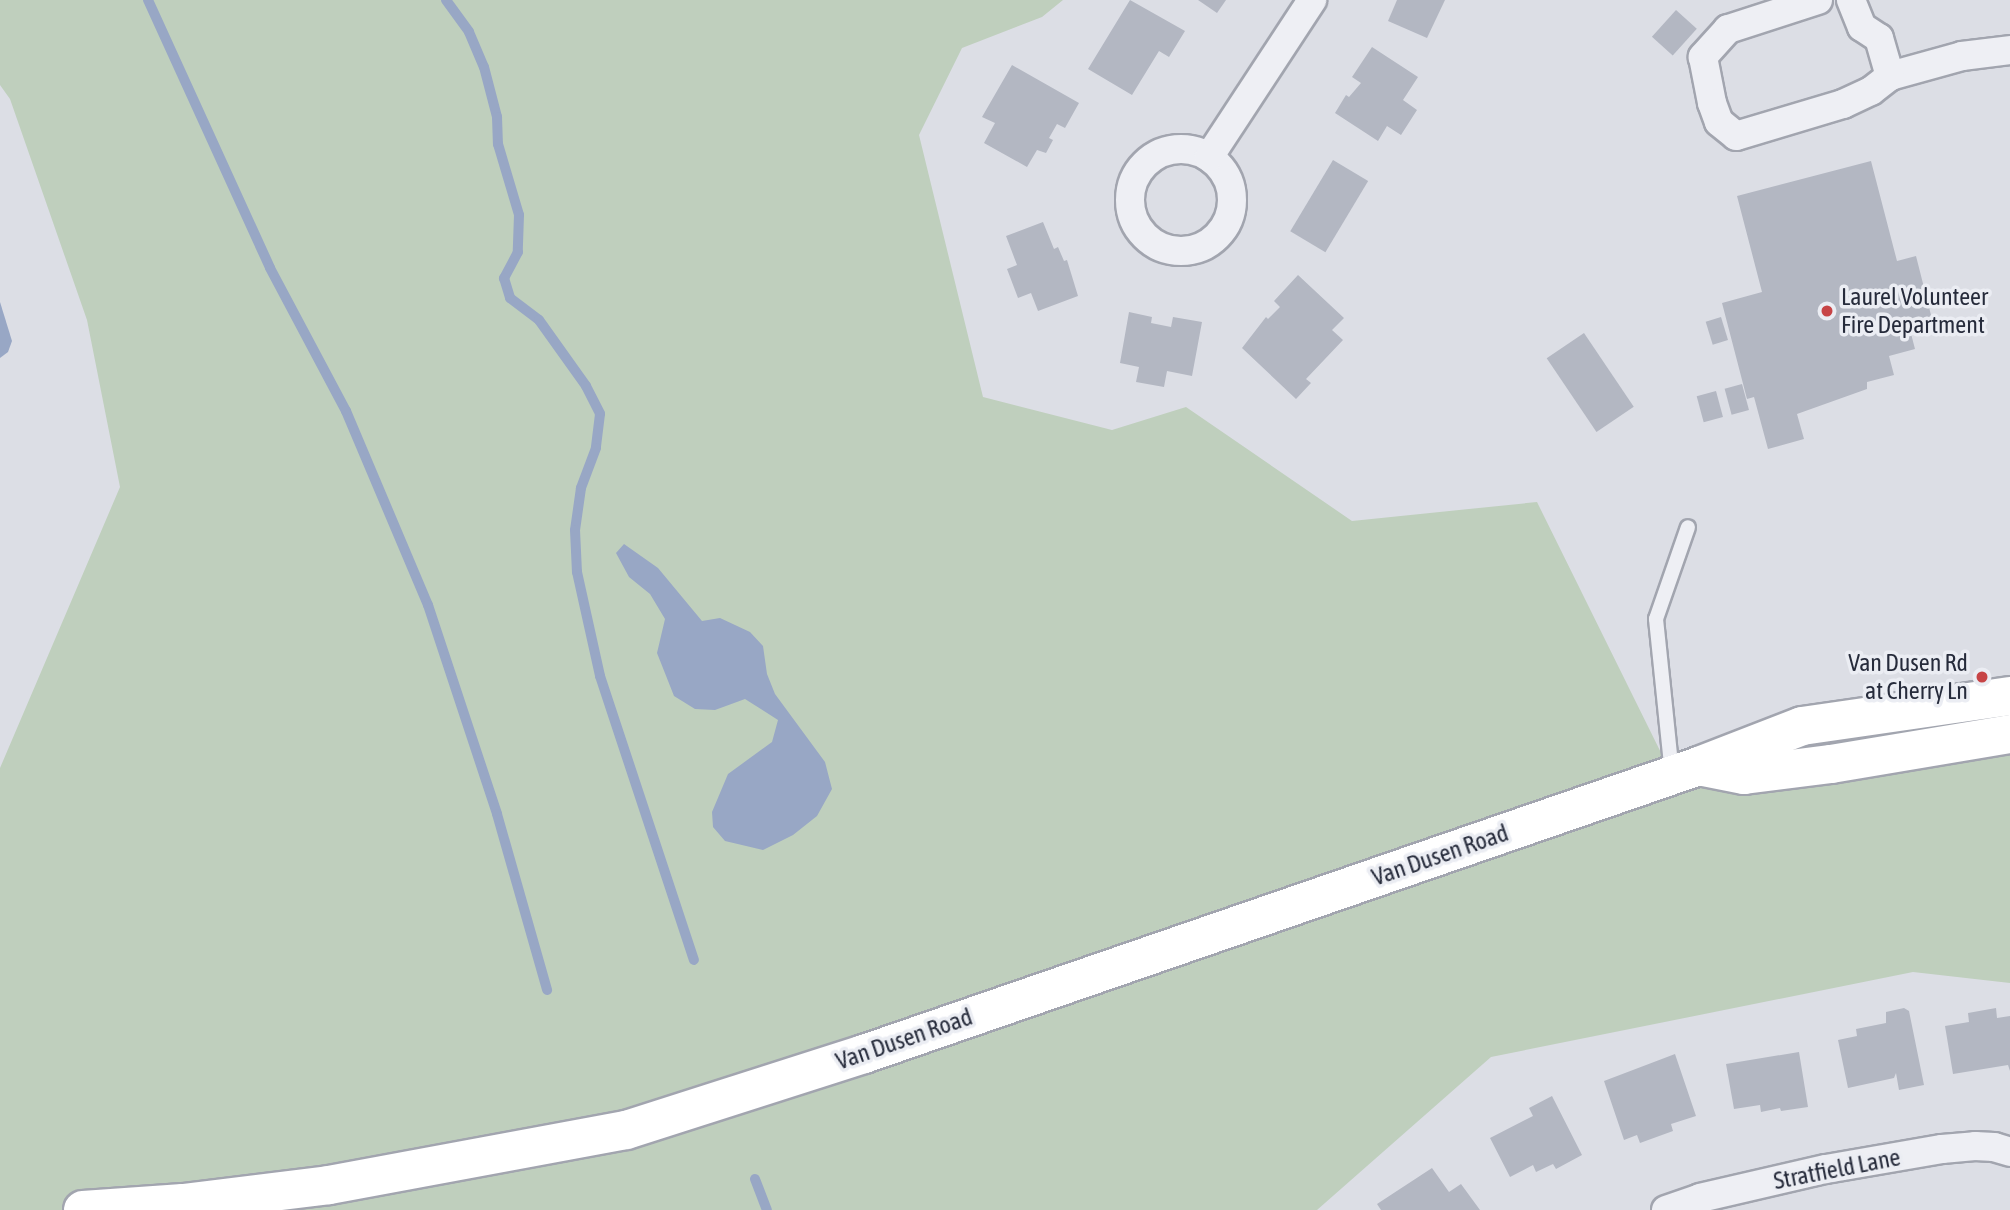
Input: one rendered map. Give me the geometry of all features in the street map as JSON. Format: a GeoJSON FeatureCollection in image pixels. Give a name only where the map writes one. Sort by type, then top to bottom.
{"type":"FeatureCollection","features":[{"type":"Feature","properties":{"kind":"main road","name":"Van Dusen Road"},"geometry":{"type":"LineString","coordinates":[[83,1210],[183,1203],[329,1185],[626,1130],[864,1054],[1685,770],[1802,726],[2010,696]]}},
{"type":"Feature","properties":{"kind":"main road"},"geometry":{"type":"LineString","coordinates":[[1685,770],[1744,775],[1831,764],[2010,734]]}},
{"type":"Feature","properties":{"kind":"street"},"geometry":{"type":"LineString","coordinates":[[1209,157],[1312,0]]}},
{"type":"Feature","properties":{"kind":"street"},"geometry":{"type":"LineString","coordinates":[[1818,0],[1728,29],[1703,57],[1712,103],[1719,122],[1736,136],[1843,104],[1871,91],[1890,76],[1962,56],[2010,50]]}},
{"type":"Feature","properties":{"kind":"street"},"geometry":{"type":"LineString","coordinates":[[1851,0],[1862,27],[1879,38],[1890,76]]}},
{"type":"Feature","properties":{"kind":"street","name":"Stratfield Lane"},"geometry":{"type":"LineString","coordinates":[[1666,1210],[1700,1198],[1826,1169],[1942,1149],[1975,1146],[1994,1147],[2010,1152]]}},
{"type":"Feature","properties":{"kind":"lane"},"geometry":{"type":"LineString","coordinates":[[1685,770],[1656,619],[1688,527]]}},
{"type":"Feature","properties":{"kind":"green space"},"geometry":{"type":"Polygon","coordinates":[[[0,0],[1063,0],[1042,17],[962,48],[919,135],[983,397],[1112,430],[1186,407],[1352,521],[1537,502],[1672,775],[2010,734],[2010,983],[1913,972],[1491,1057],[1317,1210],[0,1210],[0,768],[120,487],[87,320],[10,99],[0,85],[0,0]]]}},
{"type":"Feature","properties":{"kind":"water"},"geometry":{"type":"Polygon","coordinates":[[[0,302],[12,341],[8,352],[0,358],[0,302]]]}},
{"type":"Feature","properties":{"kind":"water"},"geometry":{"type":"Polygon","coordinates":[[[624,544],[658,568],[702,621],[720,618],[750,632],[763,646],[767,674],[775,694],[825,762],[832,789],[817,816],[793,835],[763,850],[725,841],[713,827],[712,812],[728,774],[772,742],[778,720],[745,699],[715,710],[695,709],[674,696],[657,653],[665,619],[650,594],[629,577],[616,553],[624,544]]]}},
{"type":"Feature","properties":{"kind":"building"},"geometry":{"type":"Polygon","coordinates":[[[1130,0],[1185,31],[1169,57],[1159,51],[1132,95],[1088,69],[1130,0]]]}},
{"type":"Feature","properties":{"kind":"building"},"geometry":{"type":"Polygon","coordinates":[[[1198,0],[1226,0],[1217,13],[1198,0]]]}},
{"type":"Feature","properties":{"kind":"building"},"geometry":{"type":"Polygon","coordinates":[[[1397,0],[1445,0],[1427,38],[1388,21],[1397,0]]]}},
{"type":"Feature","properties":{"kind":"building"},"geometry":{"type":"Polygon","coordinates":[[[1676,10],[1697,29],[1673,55],[1652,37],[1676,10]]]}},
{"type":"Feature","properties":{"kind":"building"},"geometry":{"type":"Polygon","coordinates":[[[1372,47],[1418,77],[1403,100],[1417,110],[1401,135],[1387,126],[1378,141],[1335,113],[1346,95],[1349,97],[1361,83],[1352,77],[1372,47]]]}},
{"type":"Feature","properties":{"kind":"building"},"geometry":{"type":"Polygon","coordinates":[[[1012,65],[1079,103],[1065,128],[1057,124],[1049,138],[1053,140],[1046,153],[1037,150],[1027,167],[984,143],[995,123],[982,117],[1012,65]]]}},
{"type":"Feature","properties":{"kind":"building"},"geometry":{"type":"Polygon","coordinates":[[[1333,160],[1368,181],[1325,252],[1290,231],[1333,160]]]}},
{"type":"Feature","properties":{"kind":"building","name":"Laurel Volunteer Fire Department"},"geometry":{"type":"Polygon","coordinates":[[[1871,161],[1897,261],[1916,256],[1932,319],[1909,326],[1915,349],[1889,356],[1894,375],[1867,382],[1867,389],[1797,414],[1804,439],[1768,449],[1754,397],[1747,399],[1722,303],[1762,292],[1737,196],[1871,161]]]}},
{"type":"Feature","properties":{"kind":"building"},"geometry":{"type":"Polygon","coordinates":[[[1043,222],[1054,249],[1058,247],[1064,261],[1067,260],[1078,296],[1038,311],[1031,293],[1018,298],[1007,269],[1017,265],[1006,236],[1043,222]]]}},
{"type":"Feature","properties":{"kind":"building"},"geometry":{"type":"Polygon","coordinates":[[[1298,275],[1344,318],[1332,330],[1343,340],[1306,379],[1311,383],[1296,399],[1242,348],[1266,317],[1268,319],[1280,307],[1274,301],[1298,275]]]}},
{"type":"Feature","properties":{"kind":"building"},"geometry":{"type":"Polygon","coordinates":[[[1129,312],[1152,317],[1151,323],[1171,327],[1173,317],[1202,322],[1192,376],[1167,371],[1164,387],[1136,382],[1139,367],[1120,363],[1129,312]]]}},
{"type":"Feature","properties":{"kind":"building"},"geometry":{"type":"Polygon","coordinates":[[[1721,317],[1728,340],[1713,345],[1706,322],[1721,317]]]}},
{"type":"Feature","properties":{"kind":"building"},"geometry":{"type":"Polygon","coordinates":[[[1584,333],[1634,407],[1596,432],[1547,358],[1584,333]]]}},
{"type":"Feature","properties":{"kind":"building"},"geometry":{"type":"Polygon","coordinates":[[[1742,384],[1749,410],[1732,415],[1725,389],[1742,384]]]}},
{"type":"Feature","properties":{"kind":"building"},"geometry":{"type":"Polygon","coordinates":[[[1716,391],[1723,417],[1704,422],[1697,396],[1716,391]]]}},
{"type":"Feature","properties":{"kind":"building"},"geometry":{"type":"Polygon","coordinates":[[[1904,1008],[1909,1011],[1924,1085],[1899,1090],[1896,1073],[1894,1078],[1848,1088],[1838,1040],[1857,1036],[1856,1029],[1886,1023],[1886,1012],[1904,1008]]]}},
{"type":"Feature","properties":{"kind":"building"},"geometry":{"type":"Polygon","coordinates":[[[1996,1008],[1997,1018],[2010,1016],[2010,1071],[2008,1065],[1953,1074],[1945,1026],[1969,1022],[1968,1013],[1996,1008]]]}},
{"type":"Feature","properties":{"kind":"building"},"geometry":{"type":"Polygon","coordinates":[[[1799,1052],[1808,1107],[1761,1112],[1760,1105],[1734,1109],[1726,1064],[1799,1052]]]}},
{"type":"Feature","properties":{"kind":"building"},"geometry":{"type":"Polygon","coordinates":[[[1675,1054],[1696,1116],[1671,1124],[1673,1131],[1640,1143],[1637,1135],[1624,1140],[1604,1081],[1675,1054]]]}},
{"type":"Feature","properties":{"kind":"building"},"geometry":{"type":"Polygon","coordinates":[[[1552,1096],[1582,1155],[1556,1169],[1553,1164],[1536,1172],[1533,1165],[1510,1177],[1490,1138],[1533,1116],[1529,1108],[1552,1096]]]}},
{"type":"Feature","properties":{"kind":"building"},"geometry":{"type":"Polygon","coordinates":[[[1432,1168],[1449,1192],[1461,1184],[1480,1210],[1381,1210],[1377,1204],[1432,1168]]]}},
{"type":"Feature","properties":{"kind":"waterway"},"geometry":{"type":"LineString","coordinates":[[148,0],[270,268],[346,411],[428,605],[497,814],[547,990]]}},
{"type":"Feature","properties":{"kind":"waterway"},"geometry":{"type":"LineString","coordinates":[[446,0],[469,32],[484,67],[497,117],[498,144],[519,215],[518,252],[504,278],[510,298],[539,320],[586,386],[600,414],[596,448],[581,488],[575,530],[577,572],[600,676],[694,960]]}},
{"type":"Feature","properties":{"kind":"waterway"},"geometry":{"type":"LineString","coordinates":[[755,1179],[767,1210]]}},
{"type":"Feature","properties":{"kind":"place","name":"Laurel Volunteer Fire Department"},"geometry":{"type":"Point","coordinates":[1827,311]}},
{"type":"Feature","properties":{"kind":"place","name":"Van Dusen Rd at Cherry Ln"},"geometry":{"type":"Point","coordinates":[1982,677]}}]}
